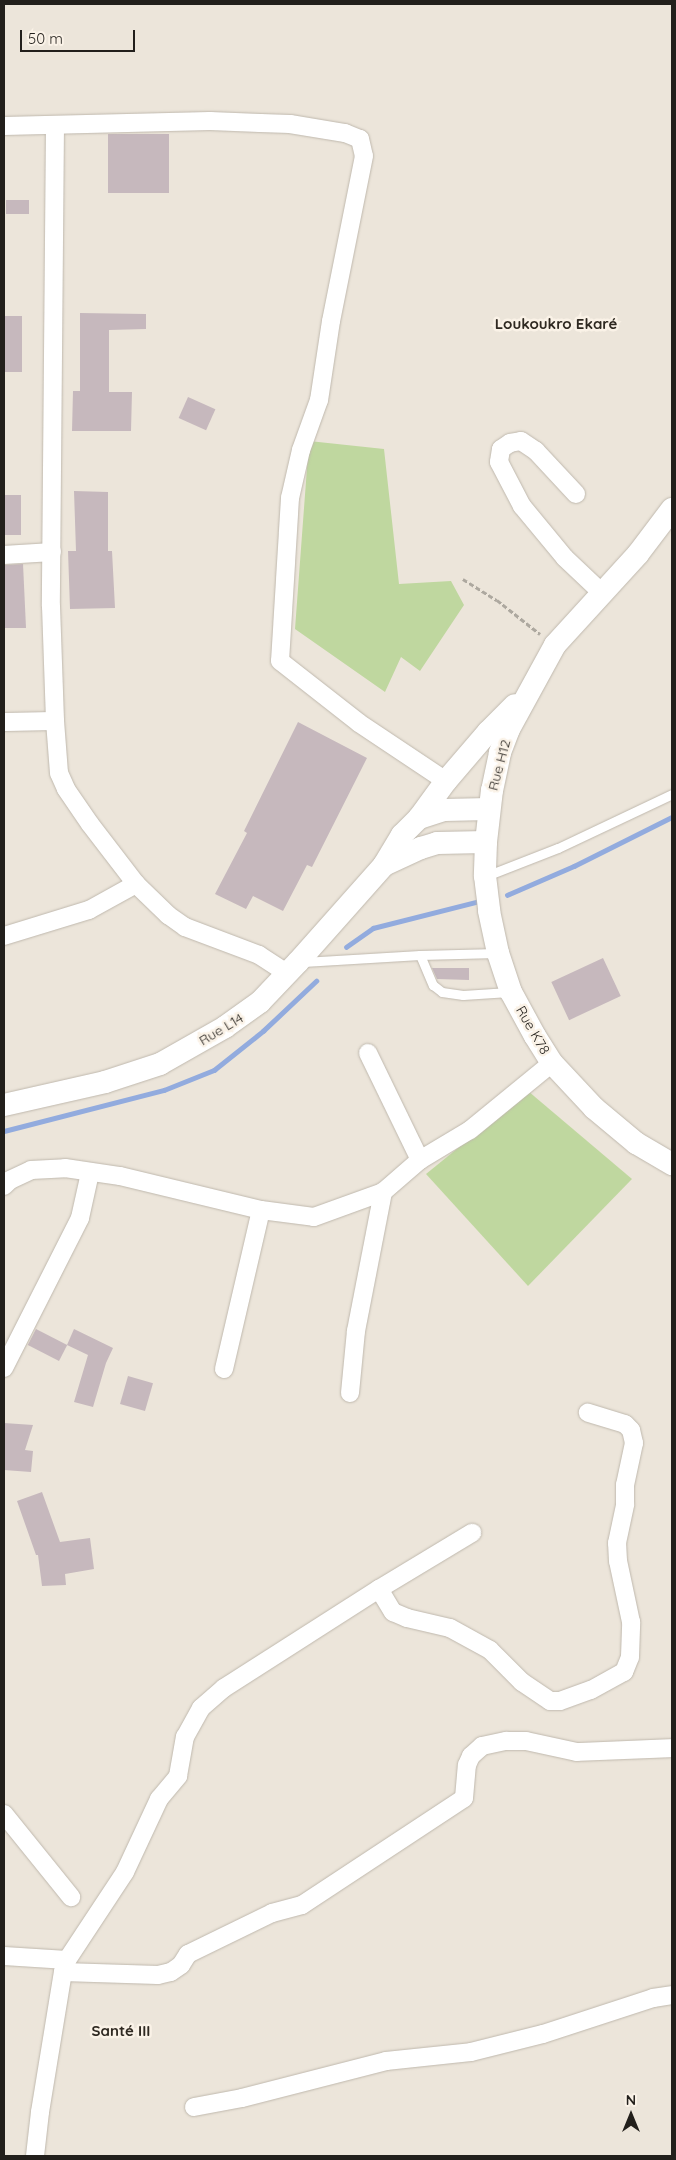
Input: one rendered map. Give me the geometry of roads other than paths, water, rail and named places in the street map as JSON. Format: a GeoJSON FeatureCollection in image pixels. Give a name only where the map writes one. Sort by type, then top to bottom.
{"type":"FeatureCollection","features":[{"type":"Feature","properties":{"kind":"street"},"geometry":{"type":"LineString","coordinates":[[4,126],[290,124],[344,133],[360,139],[364,156],[331,321],[319,400],[301,450],[290,498],[280,661],[359,724],[446,781]]}},
{"type":"Feature","properties":{"kind":"street"},"geometry":{"type":"LineString","coordinates":[[55,125],[51,606],[54,721],[59,773],[66,789],[90,824],[136,884],[168,915],[185,927],[292,968]]}},
{"type":"Feature","properties":{"kind":"street"},"geometry":{"type":"LineString","coordinates":[[576,494],[536,451],[521,441],[510,443],[501,449],[499,462],[522,506],[565,558],[602,593]]}},
{"type":"Feature","properties":{"kind":"street"},"geometry":{"type":"LineString","coordinates":[[419,818],[446,781],[488,732],[528,692],[556,645],[638,554],[672,509]]}},
{"type":"Feature","properties":{"kind":"street"},"geometry":{"type":"LineString","coordinates":[[4,554],[52,552]]}},
{"type":"Feature","properties":{"kind":"street","name":"Rue H12"},"geometry":{"type":"LineString","coordinates":[[486,842],[489,808],[500,753],[509,728],[528,692]]}},
{"type":"Feature","properties":{"kind":"street"},"geometry":{"type":"LineString","coordinates":[[4,722],[54,721]]}},
{"type":"Feature","properties":{"kind":"street","name":"Rue L14"},"geometry":{"type":"LineString","coordinates":[[4,1105],[105,1082],[160,1064],[248,1012],[292,968],[384,865],[402,835],[419,818],[444,810],[489,808]]}},
{"type":"Feature","properties":{"kind":"street","name":"Rue L14"},"geometry":{"type":"LineString","coordinates":[[384,865],[413,851],[437,844],[486,842]]}},
{"type":"Feature","properties":{"kind":"street","name":"Rue K78"},"geometry":{"type":"LineString","coordinates":[[486,842],[485,876],[489,911],[498,953],[511,992],[523,1017],[552,1063],[578,1092],[616,1128],[636,1143],[672,1164]]}},
{"type":"Feature","properties":{"kind":"street"},"geometry":{"type":"LineString","coordinates":[[4,936],[89,910],[136,884]]}},
{"type":"Feature","properties":{"kind":"street"},"geometry":{"type":"LineString","coordinates":[[368,1053],[420,1160]]}},
{"type":"Feature","properties":{"kind":"street"},"geometry":{"type":"LineString","coordinates":[[4,1186],[10,1180],[31,1170],[64,1168],[120,1176],[261,1210],[314,1217],[383,1192],[420,1160],[470,1130],[552,1063]]}},
{"type":"Feature","properties":{"kind":"street"},"geometry":{"type":"LineString","coordinates":[[4,1368],[80,1218],[90,1173]]}},
{"type":"Feature","properties":{"kind":"street"},"geometry":{"type":"LineString","coordinates":[[350,1393],[356,1331],[383,1192]]}},
{"type":"Feature","properties":{"kind":"street"},"geometry":{"type":"LineString","coordinates":[[224,1369],[261,1210]]}},
{"type":"Feature","properties":{"kind":"street"},"geometry":{"type":"LineString","coordinates":[[379,1589],[393,1612],[406,1618],[450,1628],[490,1650],[522,1682],[550,1701],[560,1701],[591,1690],[624,1672],[630,1657],[631,1622],[618,1561],[617,1543],[625,1504],[625,1484],[634,1443],[631,1430],[625,1424],[588,1412]]}},
{"type":"Feature","properties":{"kind":"street"},"geometry":{"type":"LineString","coordinates":[[35,2156],[40,2112],[65,1966],[125,1872],[159,1799],[178,1776],[185,1737],[202,1708],[224,1688],[379,1589],[472,1533]]}},
{"type":"Feature","properties":{"kind":"street"},"geometry":{"type":"LineString","coordinates":[[4,1956],[65,1966],[158,1975],[171,1972],[181,1965],[188,1954],[272,1913],[302,1905],[464,1798],[467,1765],[471,1756],[482,1746],[506,1741],[526,1741],[577,1752],[672,1748]]}},
{"type":"Feature","properties":{"kind":"street"},"geometry":{"type":"LineString","coordinates":[[4,1814],[71,1897]]}},
{"type":"Feature","properties":{"kind":"street"},"geometry":{"type":"LineString","coordinates":[[194,2107],[242,2098],[386,2061],[471,2052],[543,2034],[653,1998],[672,1994]]}},
{"type":"Feature","properties":{"kind":"lane"},"geometry":{"type":"LineString","coordinates":[[485,876],[558,848],[672,794]]}},
{"type":"Feature","properties":{"kind":"lane"},"geometry":{"type":"LineString","coordinates":[[292,968],[420,955],[498,953]]}},
{"type":"Feature","properties":{"kind":"lane"},"geometry":{"type":"LineString","coordinates":[[420,955],[433,985],[442,992],[463,995],[511,992]]}},
{"type":"Feature","properties":{"kind":"waterway"},"geometry":{"type":"LineString","coordinates":[[507,895],[574,866],[672,817]]}},
{"type":"Feature","properties":{"kind":"waterway"},"geometry":{"type":"LineString","coordinates":[[346,947],[373,928],[476,902]]}},
{"type":"Feature","properties":{"kind":"waterway"},"geometry":{"type":"LineString","coordinates":[[4,1131],[164,1090],[214,1070],[263,1031],[316,981]]}},
{"type":"Feature","properties":{"kind":"district","name":"Loukoukro Ekaré"},"geometry":{"type":"Point","coordinates":[556,324]}},
{"type":"Feature","properties":{"kind":"district","name":"Santé III"},"geometry":{"type":"Point","coordinates":[121,2031]}}]}
